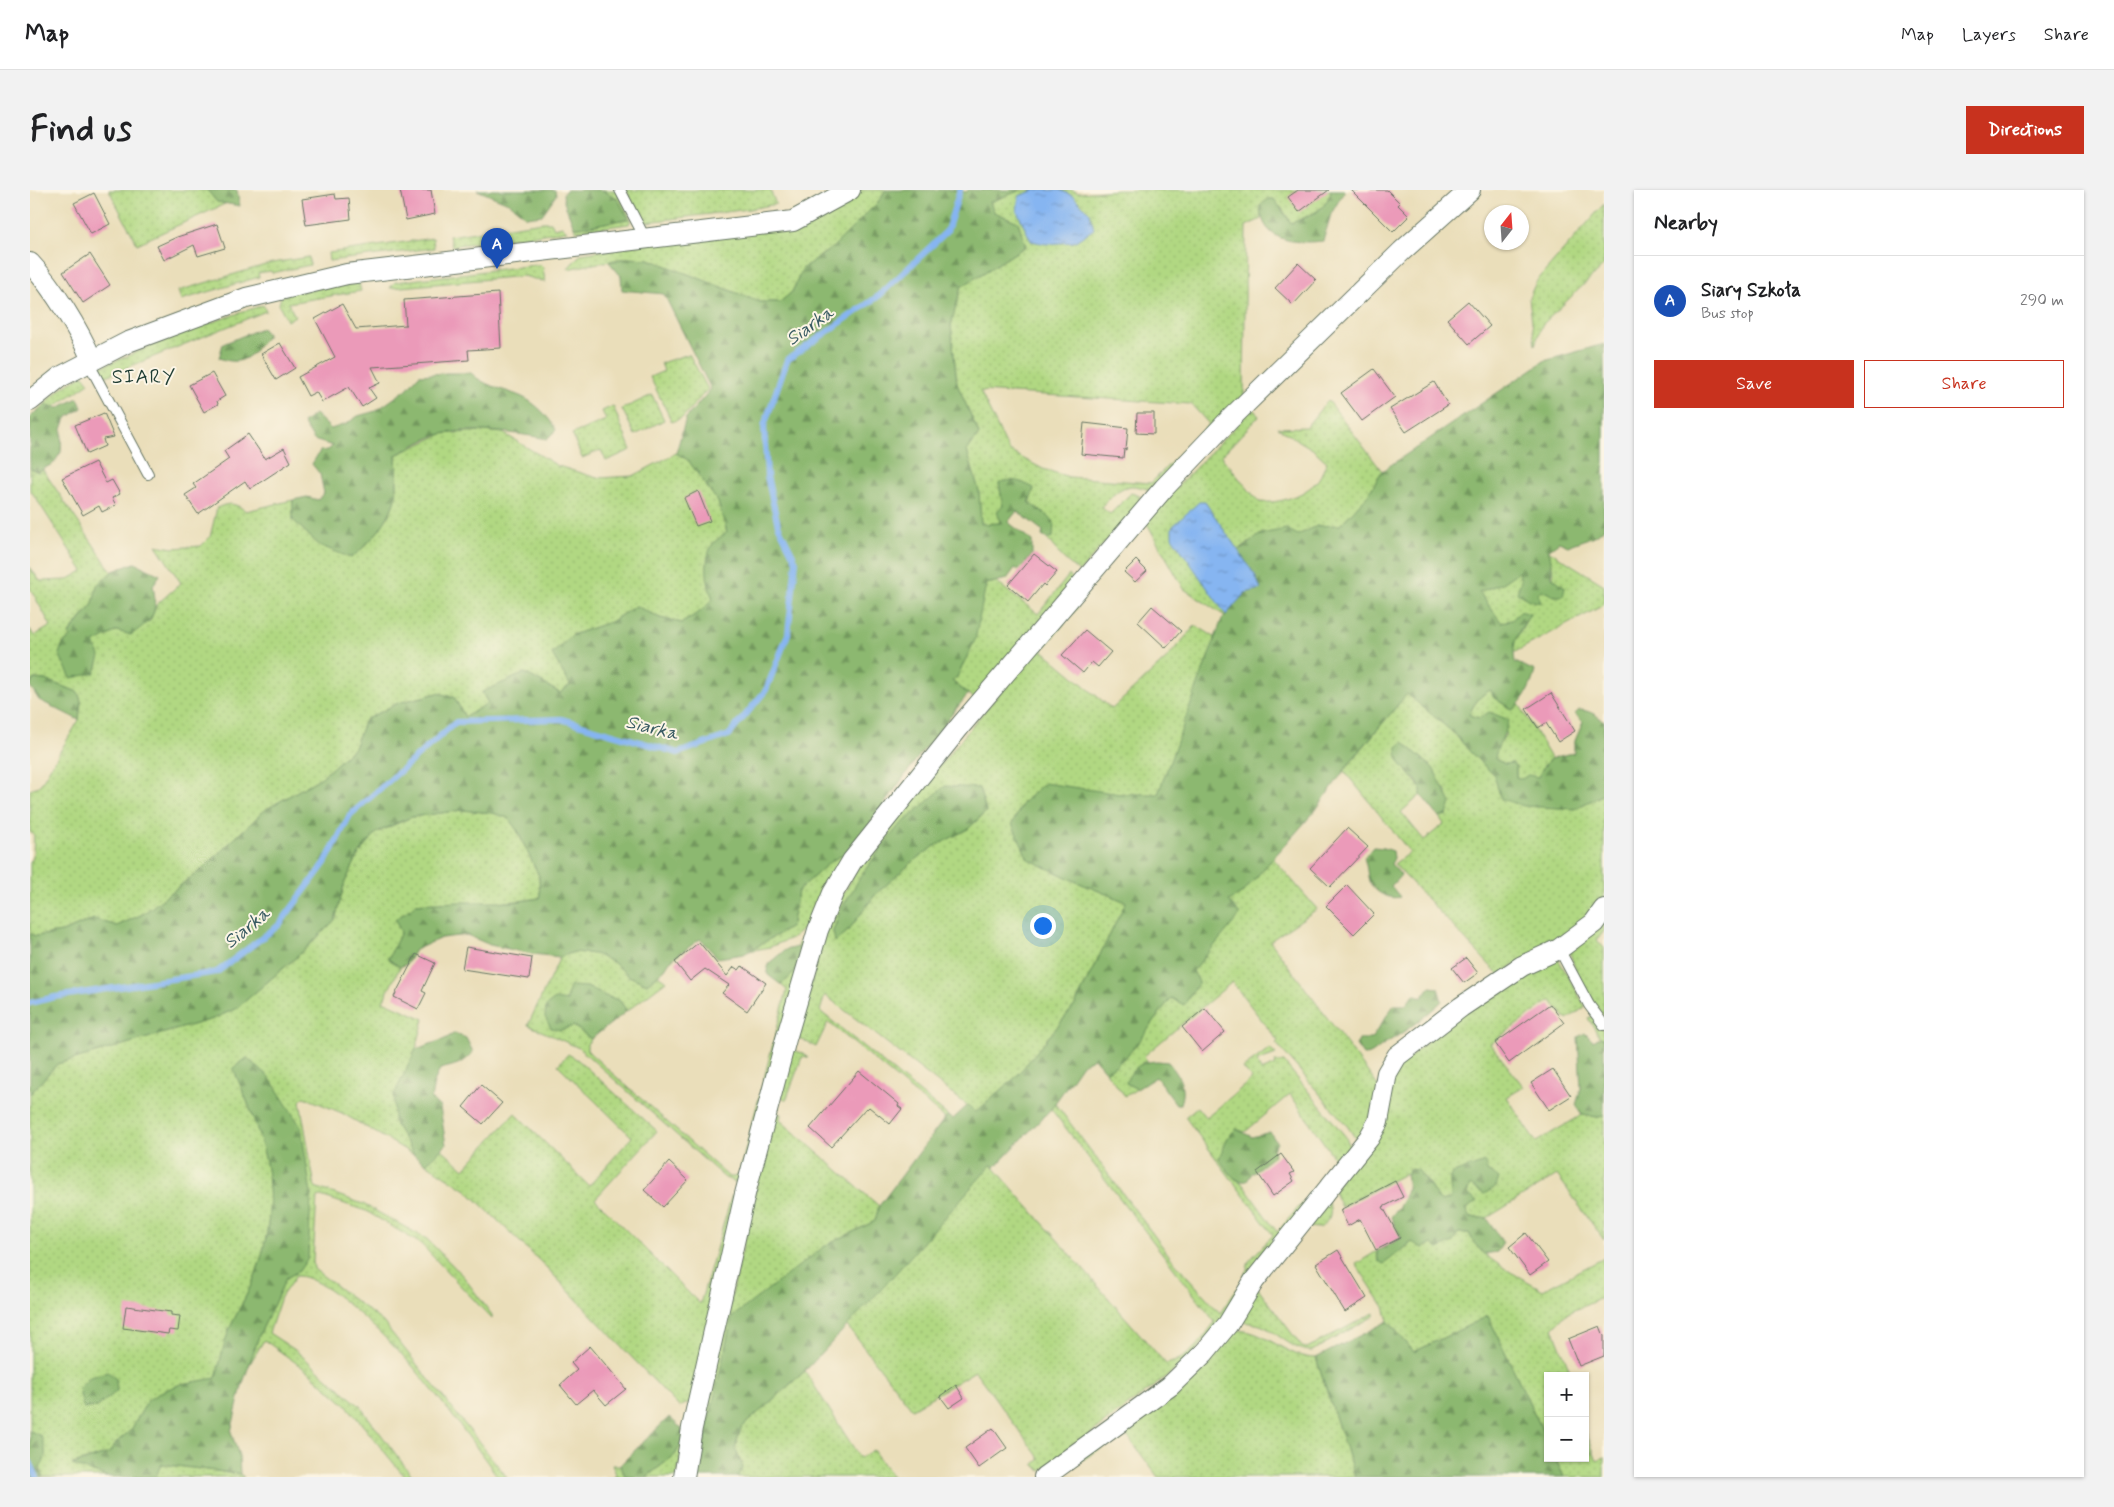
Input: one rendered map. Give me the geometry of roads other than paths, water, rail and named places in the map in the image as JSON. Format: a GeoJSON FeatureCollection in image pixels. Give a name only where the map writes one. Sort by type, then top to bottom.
{"type":"FeatureCollection","features":[{"type":"Feature","properties":{"kind":"street"},"geometry":{"type":"LineString","coordinates":[[30,402],[60,378],[128,342],[246,298],[347,274],[793,222],[850,190]]}},
{"type":"Feature","properties":{"kind":"street"},"geometry":{"type":"LineString","coordinates":[[684,1477],[691,1435],[745,1194],[813,948],[833,893],[852,861],[961,725],[1164,488],[1229,420],[1402,250],[1470,190]]}},
{"type":"Feature","properties":{"kind":"street"},"geometry":{"type":"LineString","coordinates":[[30,263],[48,286],[86,345],[90,361]]}},
{"type":"Feature","properties":{"kind":"street"},"geometry":{"type":"LineString","coordinates":[[1044,1477],[1170,1386],[1204,1353],[1228,1324],[1254,1281],[1369,1138],[1378,1122],[1386,1073],[1397,1056],[1468,1002],[1522,966],[1559,949],[1594,923],[1604,909]]}},
{"type":"Feature","properties":{"kind":"lane"},"geometry":{"type":"LineString","coordinates":[[620,190],[646,240]]}},
{"type":"Feature","properties":{"kind":"lane"},"geometry":{"type":"LineString","coordinates":[[90,361],[148,474]]}},
{"type":"Feature","properties":{"kind":"lane"},"geometry":{"type":"LineString","coordinates":[[1559,949],[1589,1005],[1604,1025]]}},
{"type":"Feature","properties":{"kind":"water"},"geometry":{"type":"Polygon","coordinates":[[[1035,190],[1060,190],[1073,196],[1090,213],[1094,229],[1074,242],[1046,244],[1031,241],[1017,211],[1019,196],[1035,190]]]}},
{"type":"Feature","properties":{"kind":"water"},"geometry":{"type":"Polygon","coordinates":[[[1199,502],[1205,502],[1255,575],[1261,589],[1245,593],[1226,615],[1172,537],[1172,527],[1199,502]]]}},
{"type":"Feature","properties":{"kind":"waterway","name":"Siarka"},"geometry":{"type":"LineString","coordinates":[[30,1003],[55,997],[217,972],[279,925],[325,863],[350,815],[456,722],[561,719],[678,753],[729,735],[766,690],[788,634],[796,561],[778,525],[767,476],[764,426],[787,360],[880,295],[947,231],[960,190]]}},
{"type":"Feature","properties":{"kind":"waterway"},"geometry":{"type":"LineString","coordinates":[[30,1462],[37,1477]]}},
{"type":"Feature","properties":{"kind":"place","name":"Siary Szkoła"},"geometry":{"type":"Point","coordinates":[497,269]}},
{"type":"Feature","properties":{"kind":"district","name":"SIARY"},"geometry":{"type":"Point","coordinates":[144,377]}}]}
